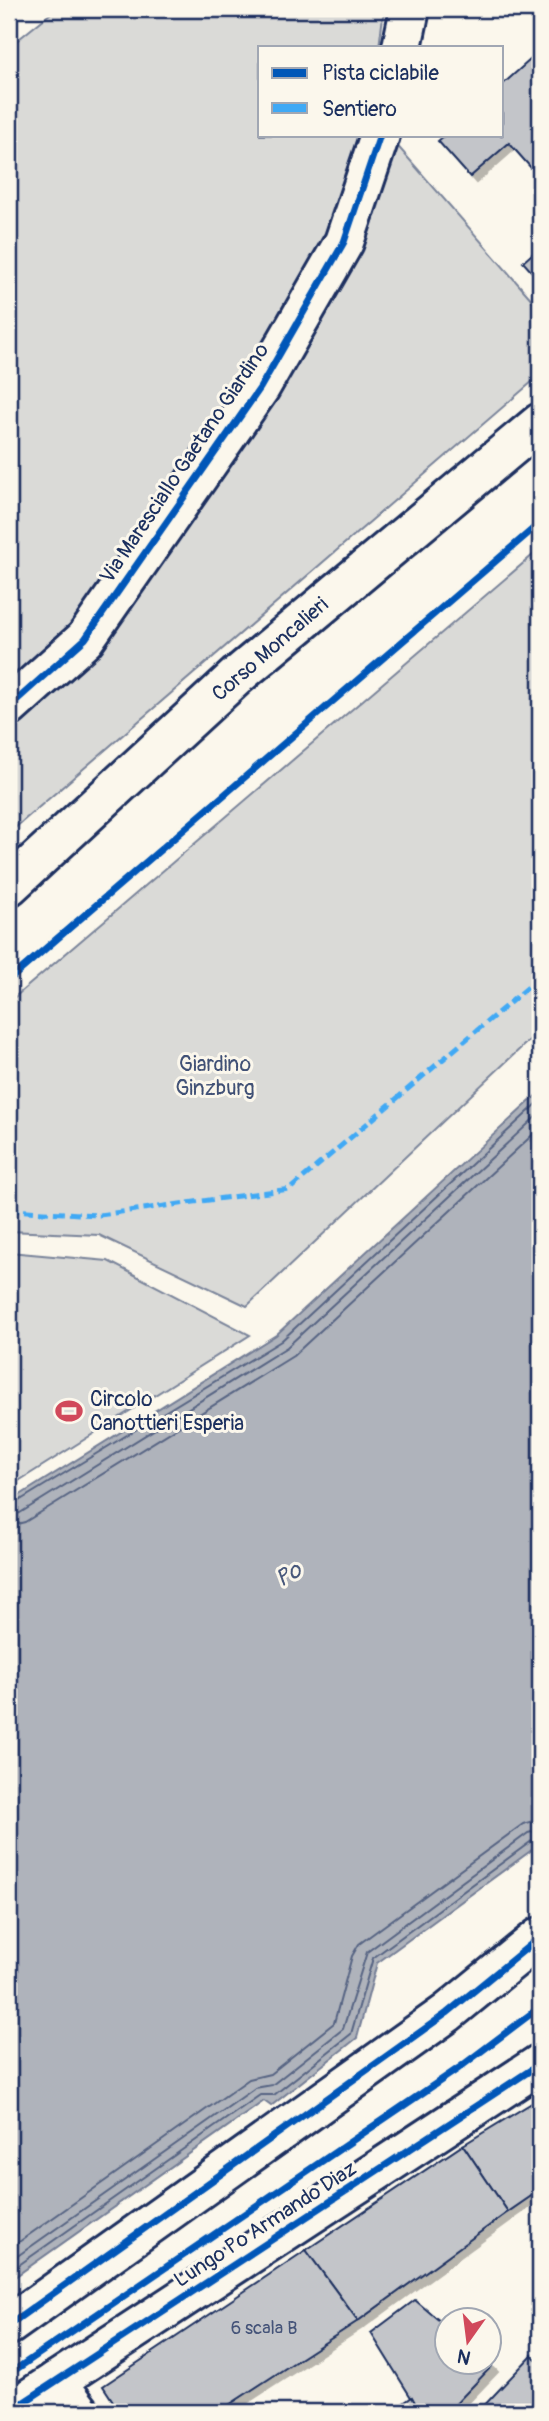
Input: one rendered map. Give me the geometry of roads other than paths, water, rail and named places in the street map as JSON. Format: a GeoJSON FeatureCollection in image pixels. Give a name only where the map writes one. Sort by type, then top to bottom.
{"type":"FeatureCollection","features":[{"type":"Feature","properties":{"kind":"street"},"geometry":{"type":"LineString","coordinates":[[402,46],[410,9]]}},
{"type":"Feature","properties":{"kind":"street","name":"Via Maresciallo Gaetano Giardino"},"geometry":{"type":"LineString","coordinates":[[9,707],[85,639],[260,388],[344,242],[380,136]]}},
{"type":"Feature","properties":{"kind":"street","name":"Corso Moncalieri"},"geometry":{"type":"LineString","coordinates":[[9,886],[237,676],[540,423]]}},
{"type":"Feature","properties":{"kind":"street"},"geometry":{"type":"LineString","coordinates":[[9,2325],[447,2013],[540,1937]]}},
{"type":"Feature","properties":{"kind":"street","name":"Lungo Po Armando Diaz"},"geometry":{"type":"LineString","coordinates":[[9,2412],[540,2064]]}},
{"type":"Feature","properties":{"kind":"street"},"geometry":{"type":"LineString","coordinates":[[56,2381],[80,2412]]}},
{"type":"Feature","properties":{"kind":"water","name":"Po"},"geometry":{"type":"Polygon","coordinates":[[[540,1092],[540,1844],[377,1963],[357,2038],[271,2106],[264,2101],[9,2281],[9,1502],[276,1335],[540,1092]]]}},
{"type":"Feature","properties":{"kind":"place","name":"Circolo Canottieri Esperia"},"geometry":{"type":"Point","coordinates":[69,1411]}},
{"type":"Feature","properties":{"kind":"park label","name":"Giardino Ginzburg"},"geometry":{"type":"Point","coordinates":[215,1076]}}]}
